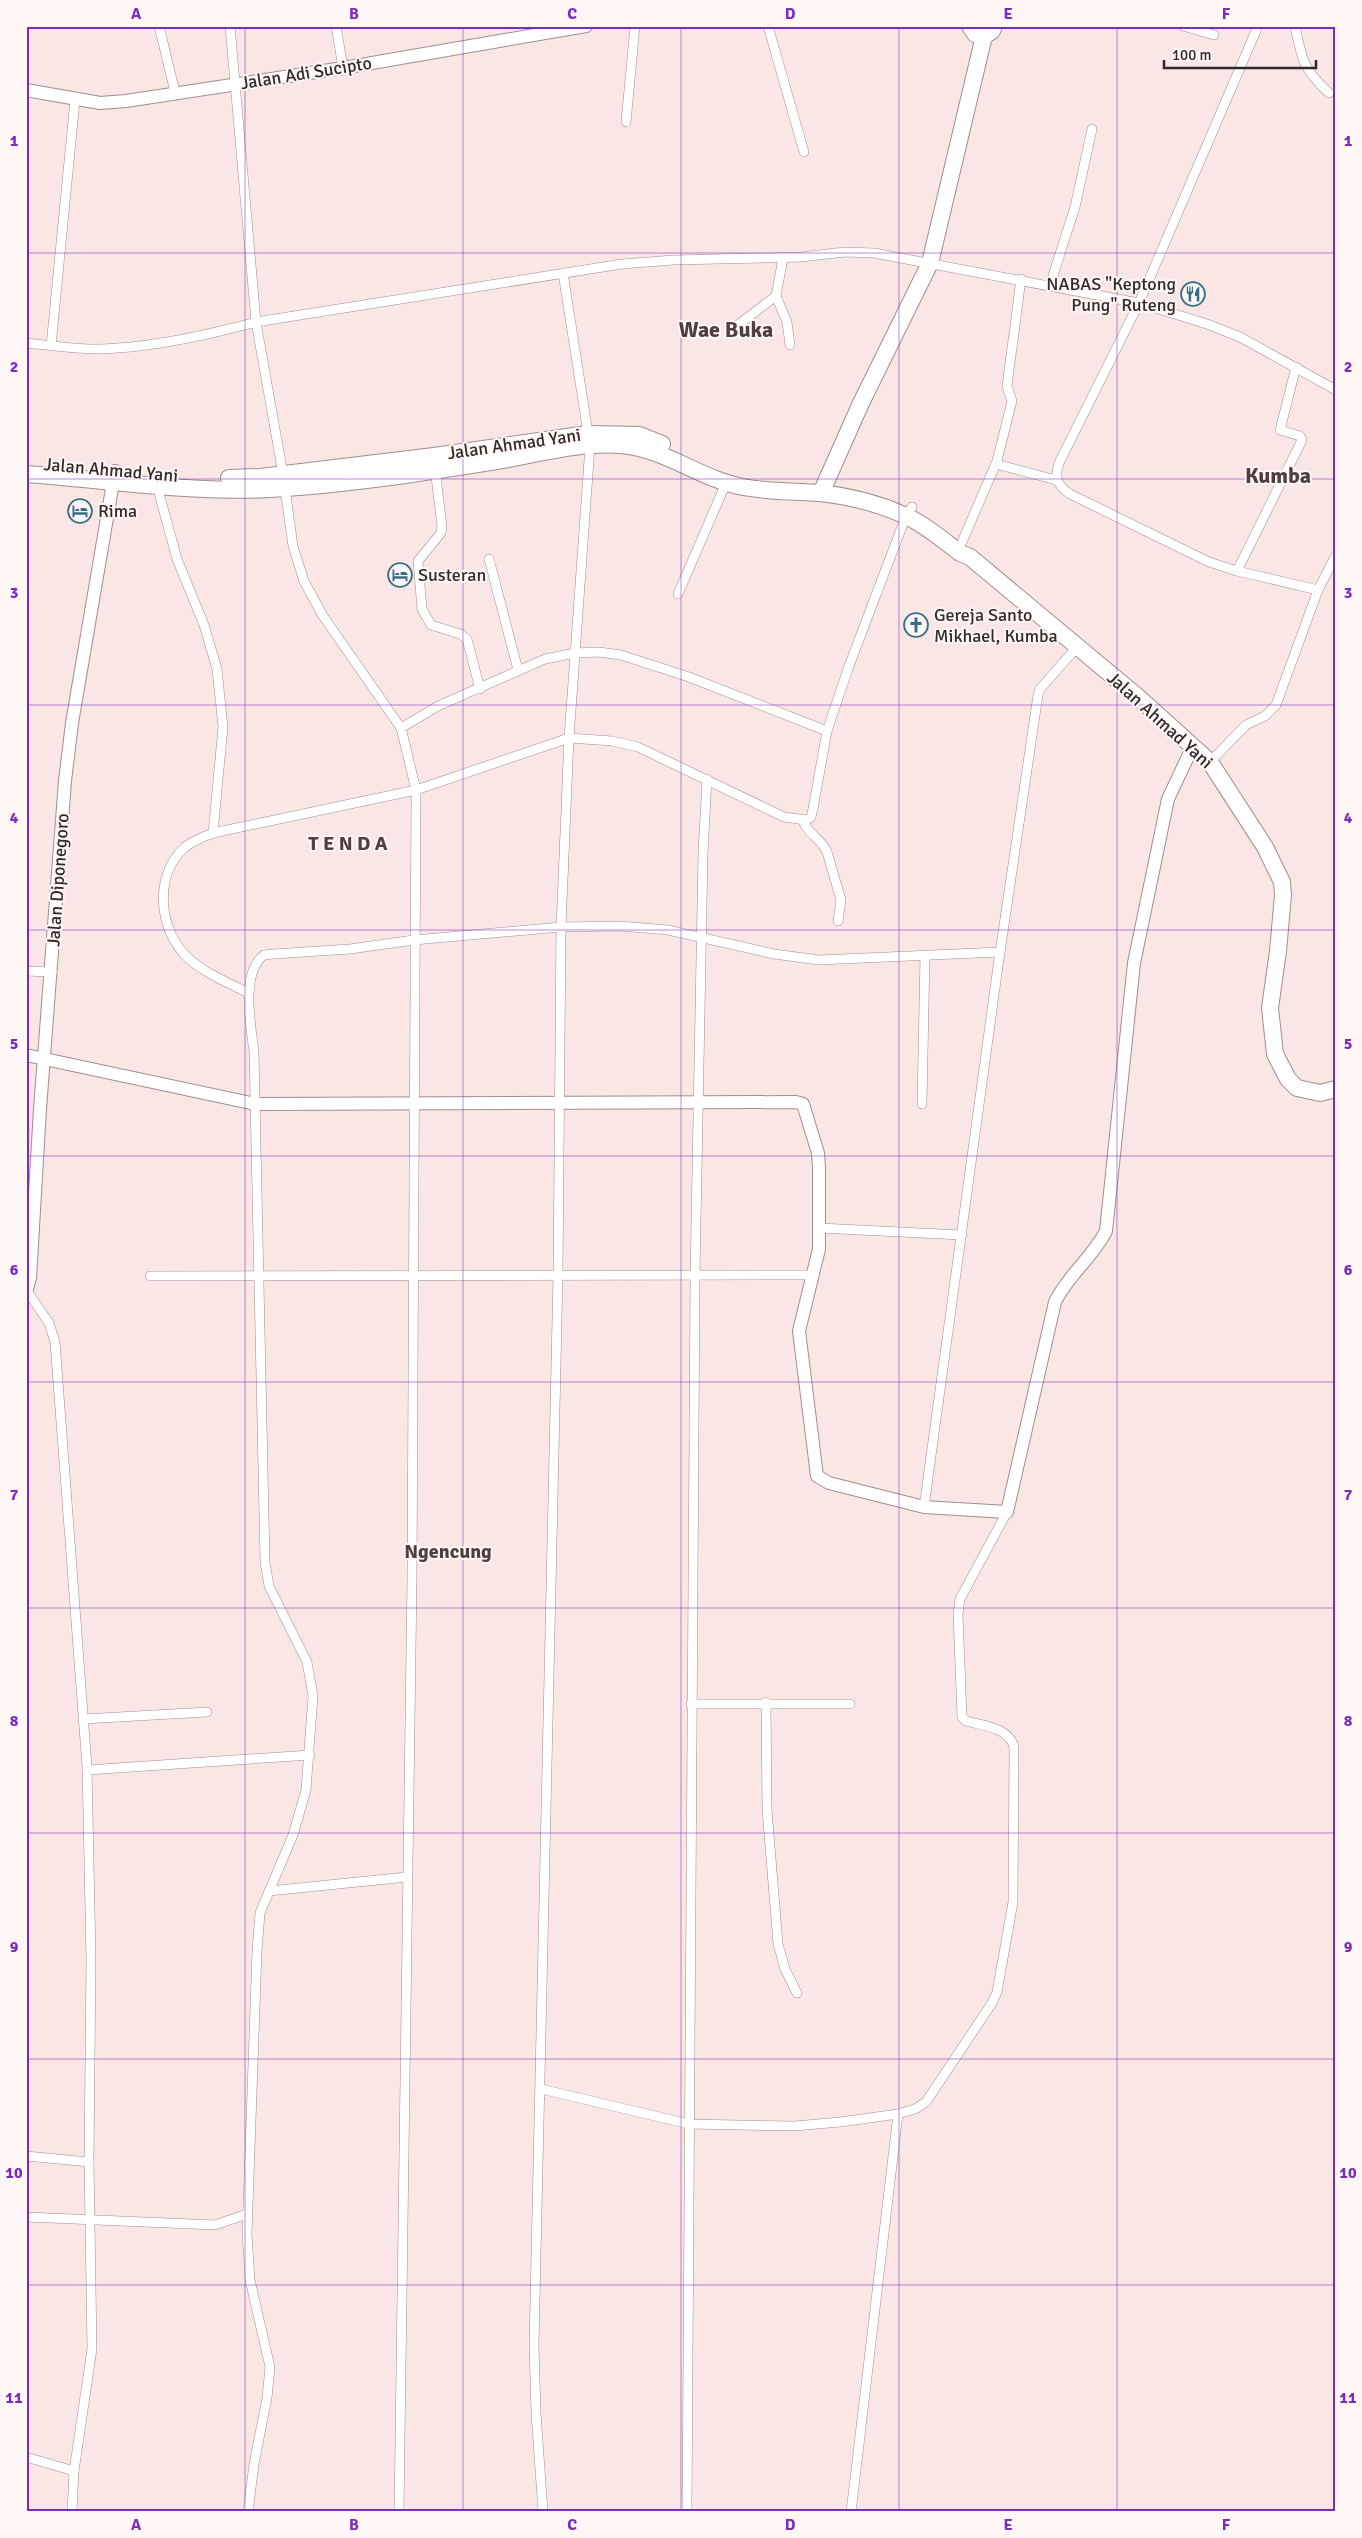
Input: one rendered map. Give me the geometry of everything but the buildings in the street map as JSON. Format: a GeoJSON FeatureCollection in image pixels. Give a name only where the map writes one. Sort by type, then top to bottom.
{"type":"FeatureCollection","features":[{"type":"Feature","properties":{"kind":"highway"},"geometry":{"type":"LineString","coordinates":[[823,488],[861,403],[930,263],[989,31],[974,34],[970,26]]}},
{"type":"Feature","properties":{"kind":"highway","name":"Jalan Ahmad Yani"},"geometry":{"type":"LineString","coordinates":[[26,463],[114,476],[157,486],[284,481],[435,463],[589,440],[639,436],[687,453],[722,479],[789,493],[823,488],[877,505],[909,511],[962,542],[970,557]]}},
{"type":"Feature","properties":{"kind":"highway","name":"Jalan Ahmad Yani"},"geometry":{"type":"LineString","coordinates":[[26,474],[232,478],[284,481]]}},
{"type":"Feature","properties":{"kind":"highway","name":"Jalan Ahmad Yani"},"geometry":{"type":"LineString","coordinates":[[909,511],[960,553],[970,557],[1210,762],[1265,847],[1282,882],[1283,895],[1278,951],[1270,1008],[1274,1054],[1288,1079],[1297,1088],[1320,1093],[1336,1089]]}},
{"type":"Feature","properties":{"kind":"street"},"geometry":{"type":"LineString","coordinates":[[159,26],[175,92]]}},
{"type":"Feature","properties":{"kind":"street"},"geometry":{"type":"LineString","coordinates":[[230,26],[256,322],[284,481],[293,546],[304,581],[323,616],[400,728],[416,790],[412,1578],[399,2512]]}},
{"type":"Feature","properties":{"kind":"street"},"geometry":{"type":"LineString","coordinates":[[336,26],[343,68]]}},
{"type":"Feature","properties":{"kind":"street","name":"Jalan Adi Sucipto"},"geometry":{"type":"LineString","coordinates":[[26,90],[75,100],[108,102],[343,68],[586,26]]}},
{"type":"Feature","properties":{"kind":"street"},"geometry":{"type":"LineString","coordinates":[[626,122],[635,26]]}},
{"type":"Feature","properties":{"kind":"street"},"geometry":{"type":"LineString","coordinates":[[768,26],[804,152]]}},
{"type":"Feature","properties":{"kind":"street"},"geometry":{"type":"LineString","coordinates":[[1184,26],[1214,35]]}},
{"type":"Feature","properties":{"kind":"street"},"geometry":{"type":"LineString","coordinates":[[1258,26],[1139,303],[1059,463],[1056,480],[1059,486],[1070,494],[1181,550],[1237,571],[1318,590]]}},
{"type":"Feature","properties":{"kind":"street"},"geometry":{"type":"LineString","coordinates":[[1295,26],[1303,63],[1308,72],[1329,93]]}},
{"type":"Feature","properties":{"kind":"street"},"geometry":{"type":"LineString","coordinates":[[51,346],[75,100]]}},
{"type":"Feature","properties":{"kind":"street"},"geometry":{"type":"LineString","coordinates":[[1050,285],[1073,214],[1092,129]]}},
{"type":"Feature","properties":{"kind":"street"},"geometry":{"type":"LineString","coordinates":[[26,343],[51,346],[117,348],[205,335],[256,322],[622,264],[674,260],[783,258],[845,252],[874,254],[930,263],[1139,303],[1207,324],[1240,337],[1336,390]]}},
{"type":"Feature","properties":{"kind":"street"},"geometry":{"type":"LineString","coordinates":[[783,258],[776,296],[787,322],[790,346]]}},
{"type":"Feature","properties":{"kind":"street"},"geometry":{"type":"LineString","coordinates":[[544,2512],[536,2413],[534,2345],[558,1275],[561,927],[569,738],[589,440],[563,273]]}},
{"type":"Feature","properties":{"kind":"street"},"geometry":{"type":"LineString","coordinates":[[962,542],[996,464],[1012,401],[1007,386],[1021,279]]}},
{"type":"Feature","properties":{"kind":"street"},"geometry":{"type":"LineString","coordinates":[[734,328],[776,296]]}},
{"type":"Feature","properties":{"kind":"street"},"geometry":{"type":"LineString","coordinates":[[1237,571],[1302,440],[1300,436],[1280,430],[1296,367]]}},
{"type":"Feature","properties":{"kind":"street"},"geometry":{"type":"LineString","coordinates":[[435,463],[442,526],[441,533],[418,561],[422,609],[431,625],[460,634],[467,639],[480,689]]}},
{"type":"Feature","properties":{"kind":"street"},"geometry":{"type":"LineString","coordinates":[[996,464],[1056,480]]}},
{"type":"Feature","properties":{"kind":"street","name":"Jalan Diponegoro"},"geometry":{"type":"LineString","coordinates":[[27,1291],[30,1278],[44,1059],[72,723],[114,476]]}},
{"type":"Feature","properties":{"kind":"street"},"geometry":{"type":"LineString","coordinates":[[678,594],[722,479]]}},
{"type":"Feature","properties":{"kind":"street"},"geometry":{"type":"LineString","coordinates":[[157,486],[177,559],[204,625],[217,669],[223,727],[213,833]]}},
{"type":"Feature","properties":{"kind":"street"},"geometry":{"type":"LineString","coordinates":[[248,993],[196,965],[185,955],[169,934],[164,913],[165,875],[176,857],[184,847],[213,833],[416,790],[569,738],[612,741],[638,747],[779,814],[803,821],[811,817],[827,731],[849,666],[909,511]]}},
{"type":"Feature","properties":{"kind":"street"},"geometry":{"type":"LineString","coordinates":[[1210,762],[1246,725],[1265,716],[1276,705],[1318,590],[1336,555]]}},
{"type":"Feature","properties":{"kind":"street"},"geometry":{"type":"LineString","coordinates":[[489,559],[518,670]]}},
{"type":"Feature","properties":{"kind":"street"},"geometry":{"type":"LineString","coordinates":[[924,1507],[1000,952],[1038,695],[1077,647]]}},
{"type":"Feature","properties":{"kind":"street"},"geometry":{"type":"LineString","coordinates":[[400,728],[438,706],[545,659],[575,653],[599,652],[632,659],[689,677],[827,731]]}},
{"type":"Feature","properties":{"kind":"street"},"geometry":{"type":"LineString","coordinates":[[541,2089],[689,2124],[795,2126],[898,2114],[915,2109],[926,2102],[992,2004],[997,1992],[1014,1890],[1014,1748],[1010,1739],[999,1730],[966,1721],[962,1717],[958,1606],[1007,1512],[1055,1302],[1062,1290],[1098,1245],[1106,1231],[1134,963],[1168,799],[1193,746]]}},
{"type":"Feature","properties":{"kind":"street"},"geometry":{"type":"LineString","coordinates":[[687,2512],[695,1276],[700,1102],[701,939],[707,779]]}},
{"type":"Feature","properties":{"kind":"street"},"geometry":{"type":"LineString","coordinates":[[803,821],[807,831],[825,846],[841,900],[838,920]]}},
{"type":"Feature","properties":{"kind":"street"},"geometry":{"type":"LineString","coordinates":[[248,2512],[254,2464],[267,2398],[270,2367],[250,2280],[248,2214],[256,1951],[260,1913],[299,1815],[306,1790],[313,1696],[307,1662],[269,1586],[264,1562],[255,1104],[248,993],[254,967],[264,956],[561,927],[620,926],[668,930],[774,954],[819,960],[1000,952]]}},
{"type":"Feature","properties":{"kind":"street"},"geometry":{"type":"LineString","coordinates":[[922,1104],[925,955]]}},
{"type":"Feature","properties":{"kind":"street"},"geometry":{"type":"LineString","coordinates":[[26,971],[52,972]]}},
{"type":"Feature","properties":{"kind":"street"},"geometry":{"type":"LineString","coordinates":[[26,1056],[255,1104],[799,1102],[803,1104],[818,1153],[819,1249],[799,1331],[817,1476],[828,1484],[924,1507],[1007,1512]]}},
{"type":"Feature","properties":{"kind":"street"},"geometry":{"type":"LineString","coordinates":[[819,1228],[962,1235]]}},
{"type":"Feature","properties":{"kind":"street"},"geometry":{"type":"LineString","coordinates":[[150,1276],[814,1275]]}},
{"type":"Feature","properties":{"kind":"street"},"geometry":{"type":"LineString","coordinates":[[27,1291],[49,1323],[55,1342],[87,1770],[91,1959],[89,2162],[92,2350],[74,2471],[72,2512]]}},
{"type":"Feature","properties":{"kind":"street"},"geometry":{"type":"LineString","coordinates":[[691,1704],[766,1702],[850,1704]]}},
{"type":"Feature","properties":{"kind":"street"},"geometry":{"type":"LineString","coordinates":[[766,1702],[767,1810],[778,1944],[785,1969],[798,1993]]}},
{"type":"Feature","properties":{"kind":"street"},"geometry":{"type":"LineString","coordinates":[[83,1719],[207,1712]]}},
{"type":"Feature","properties":{"kind":"street"},"geometry":{"type":"LineString","coordinates":[[87,1770],[310,1755]]}},
{"type":"Feature","properties":{"kind":"street"},"geometry":{"type":"LineString","coordinates":[[269,1891],[407,1877]]}},
{"type":"Feature","properties":{"kind":"street"},"geometry":{"type":"LineString","coordinates":[[850,2512],[898,2114]]}},
{"type":"Feature","properties":{"kind":"street"},"geometry":{"type":"LineString","coordinates":[[26,2156],[89,2162]]}},
{"type":"Feature","properties":{"kind":"street"},"geometry":{"type":"LineString","coordinates":[[26,2217],[215,2225],[248,2214]]}},
{"type":"Feature","properties":{"kind":"street"},"geometry":{"type":"LineString","coordinates":[[26,2457],[74,2471]]}},
{"type":"Feature","properties":{"kind":"place","name":"NABAS \"Keptong Pung\" Ruteng"},"geometry":{"type":"Point","coordinates":[1193,294]}},
{"type":"Feature","properties":{"kind":"place","name":"Rima"},"geometry":{"type":"Point","coordinates":[80,511]}},
{"type":"Feature","properties":{"kind":"place","name":"Susteran"},"geometry":{"type":"Point","coordinates":[400,575]}},
{"type":"Feature","properties":{"kind":"place","name":"Gereja Santo Mikhael, Kumba"},"geometry":{"type":"Point","coordinates":[916,625]}},
{"type":"Feature","properties":{"kind":"district","name":"Wae Buka"},"geometry":{"type":"Point","coordinates":[726,329]}},
{"type":"Feature","properties":{"kind":"district","name":"Kumba"},"geometry":{"type":"Point","coordinates":[1278,475]}},
{"type":"Feature","properties":{"kind":"district","name":"T E N D A"},"geometry":{"type":"Point","coordinates":[348,843]}},
{"type":"Feature","properties":{"kind":"district","name":"Ngencung"},"geometry":{"type":"Point","coordinates":[448,1551]}}]}
